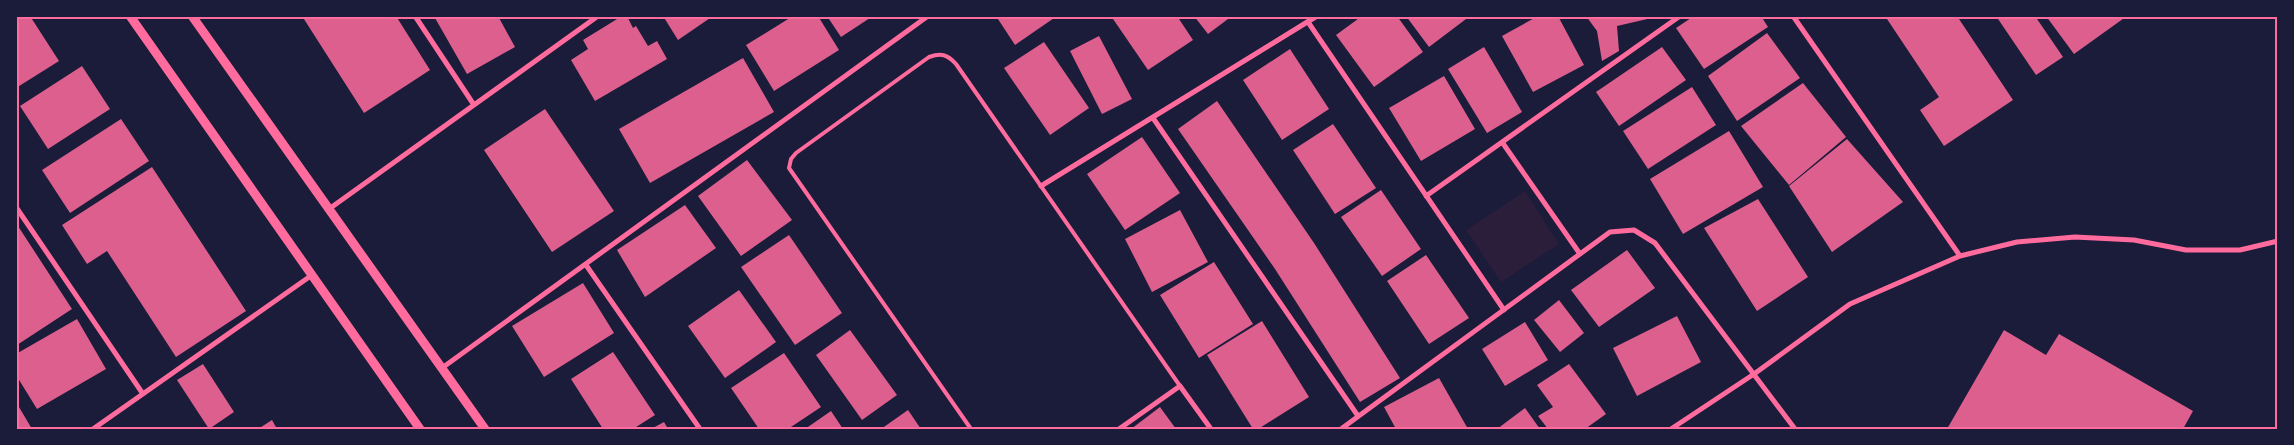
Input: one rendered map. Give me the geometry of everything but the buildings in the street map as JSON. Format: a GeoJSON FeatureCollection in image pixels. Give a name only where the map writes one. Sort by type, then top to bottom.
{"type":"FeatureCollection","features":[{"type":"Feature","properties":{"kind":"street"},"geometry":{"type":"LineString","coordinates":[[130,16],[420,429]]}},
{"type":"Feature","properties":{"kind":"street"},"geometry":{"type":"LineString","coordinates":[[192,16],[485,429]]}},
{"type":"Feature","properties":{"kind":"street"},"geometry":{"type":"LineString","coordinates":[[415,16],[474,105]]}},
{"type":"Feature","properties":{"kind":"street"},"geometry":{"type":"LineString","coordinates":[[329,209],[598,16]]}},
{"type":"Feature","properties":{"kind":"street"},"geometry":{"type":"LineString","coordinates":[[442,368],[928,16]]}},
{"type":"Feature","properties":{"kind":"street"},"geometry":{"type":"LineString","coordinates":[[1041,186],[1316,16]]}},
{"type":"Feature","properties":{"kind":"street"},"geometry":{"type":"LineString","coordinates":[[1426,196],[1680,16]]}},
{"type":"Feature","properties":{"kind":"street"},"geometry":{"type":"LineString","coordinates":[[1793,16],[1960,256]]}},
{"type":"Feature","properties":{"kind":"street"},"geometry":{"type":"LineString","coordinates":[[1308,22],[1504,310]]}},
{"type":"Feature","properties":{"kind":"street"},"geometry":{"type":"LineString","coordinates":[[1153,118],[1358,416]]}},
{"type":"Feature","properties":{"kind":"street"},"geometry":{"type":"LineString","coordinates":[[1502,142],[1580,254]]}},
{"type":"Feature","properties":{"kind":"street"},"geometry":{"type":"LineString","coordinates":[[16,207],[143,394]]}},
{"type":"Feature","properties":{"kind":"street"},"geometry":{"type":"LineString","coordinates":[[1341,429],[1610,232],[1634,230],[1655,243],[1795,429]]}},
{"type":"Feature","properties":{"kind":"street"},"geometry":{"type":"LineString","coordinates":[[1671,429],[1754,374],[1850,304],[1960,256],[2017,242],[2075,237],[2134,240],[2186,250],[2240,250],[2278,241]]}},
{"type":"Feature","properties":{"kind":"street"},"geometry":{"type":"LineString","coordinates":[[586,265],[700,429]]}},
{"type":"Feature","properties":{"kind":"street"},"geometry":{"type":"LineString","coordinates":[[93,429],[312,275]]}},
{"type":"Feature","properties":{"kind":"street"},"geometry":{"type":"LineString","coordinates":[[1118,429],[1180,386],[1211,429]]}},
{"type":"Feature","properties":{"kind":"lane"},"geometry":{"type":"LineString","coordinates":[[971,429],[790,168],[790,160],[796,153],[928,57],[939,53],[949,56],[956,64],[1180,386]]}},
{"type":"Feature","properties":{"kind":"shaded area"},"geometry":{"type":"Polygon","coordinates":[[[1525,191],[1559,244],[1501,282],[1466,230],[1525,191]]]}}]}
